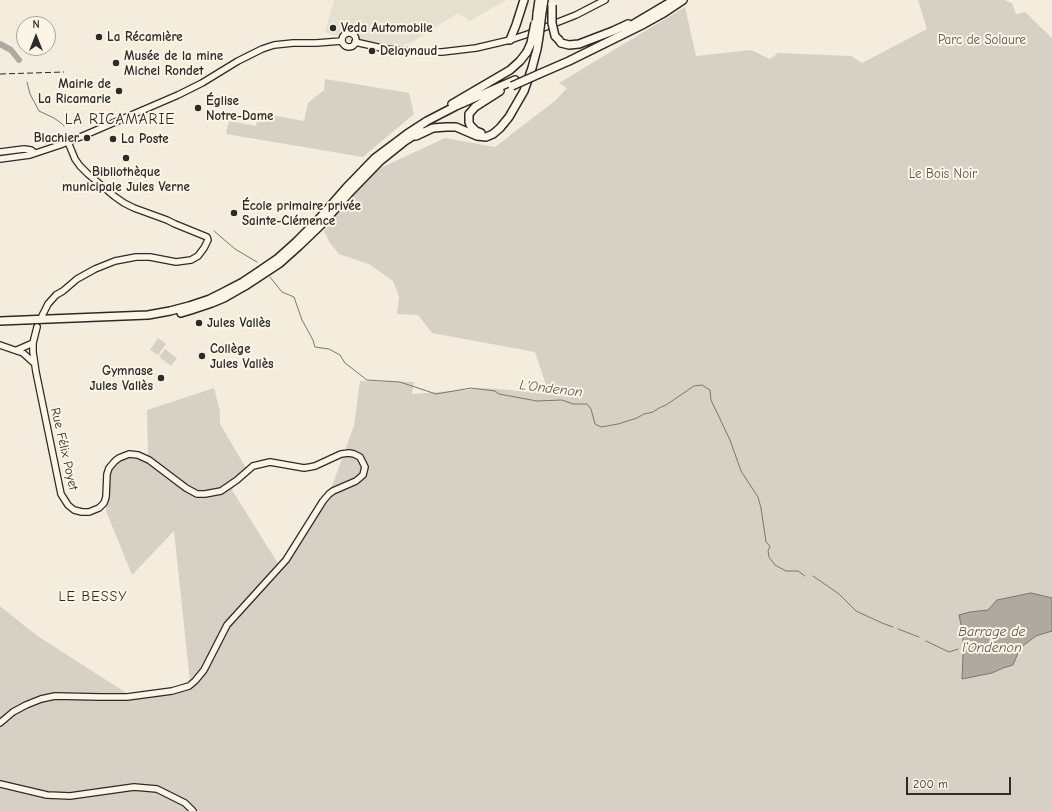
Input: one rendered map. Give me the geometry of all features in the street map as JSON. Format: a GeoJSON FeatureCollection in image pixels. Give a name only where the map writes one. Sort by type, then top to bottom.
{"type":"FeatureCollection","features":[{"type":"Feature","properties":{"kind":"highway"},"geometry":{"type":"LineString","coordinates":[[510,40],[524,0]]}},
{"type":"Feature","properties":{"kind":"highway"},"geometry":{"type":"LineString","coordinates":[[514,83],[471,110],[469,114],[469,122],[473,129],[484,133],[489,132],[500,123],[516,99],[525,78],[532,50],[539,37],[539,0]]}},
{"type":"Feature","properties":{"kind":"highway"},"geometry":{"type":"LineString","coordinates":[[405,141],[433,128],[446,126],[456,127],[476,136],[486,137],[493,134],[500,128],[519,101],[530,76],[532,50],[531,42],[544,0]]}},
{"type":"Feature","properties":{"kind":"highway"},"geometry":{"type":"LineString","coordinates":[[0,326],[126,321],[167,316],[191,310],[246,286],[263,276],[299,246],[320,222],[346,188],[375,158],[406,134],[456,106],[514,83],[597,44],[674,0]]}},
{"type":"Feature","properties":{"kind":"highway"},"geometry":{"type":"LineString","coordinates":[[540,71],[569,61],[644,24],[683,0]]}},
{"type":"Feature","properties":{"kind":"highway"},"geometry":{"type":"LineString","coordinates":[[552,2],[552,23],[555,36],[561,43],[569,45],[583,43],[613,31],[663,7]]}},
{"type":"Feature","properties":{"kind":"highway"},"geometry":{"type":"LineString","coordinates":[[427,121],[438,111],[510,70],[532,50]]}},
{"type":"Feature","properties":{"kind":"highway"},"geometry":{"type":"LineString","coordinates":[[320,222],[380,161],[405,141],[432,123],[500,91]]}},
{"type":"Feature","properties":{"kind":"highway"},"geometry":{"type":"LineString","coordinates":[[0,321],[148,315],[211,301]]}},
{"type":"Feature","properties":{"kind":"street"},"geometry":{"type":"LineString","coordinates":[[355,42],[386,49],[442,52],[476,48],[528,34],[576,16],[605,0]]}},
{"type":"Feature","properties":{"kind":"street"},"geometry":{"type":"LineString","coordinates":[[342,41],[345,35],[350,34],[354,36],[355,42]]}},
{"type":"Feature","properties":{"kind":"street"},"geometry":{"type":"LineString","coordinates":[[342,41],[348,47],[353,45],[355,42]]}},
{"type":"Feature","properties":{"kind":"street"},"geometry":{"type":"LineString","coordinates":[[0,159],[30,155],[68,142],[166,100],[262,49],[293,43],[342,41]]}},
{"type":"Feature","properties":{"kind":"street"},"geometry":{"type":"LineString","coordinates":[[42,316],[51,300],[67,286],[80,277],[115,260],[145,257],[176,262],[195,259],[207,242],[207,237],[134,208],[114,196],[80,166],[75,159],[68,142]]}},
{"type":"Feature","properties":{"kind":"street"},"geometry":{"type":"LineString","coordinates":[[0,152],[24,149],[31,150],[35,153]]}},
{"type":"Feature","properties":{"kind":"street","name":"Rue Félix Poyet"},"geometry":{"type":"LineString","coordinates":[[0,723],[13,712],[26,705],[55,696],[127,697],[172,691],[189,686],[195,682],[204,670],[227,625],[286,560],[323,501],[333,491],[356,481],[363,475],[365,467],[360,457],[349,453],[340,454],[315,466],[304,468],[270,462],[253,466],[221,491],[197,494],[186,488],[145,458],[138,455],[129,454],[119,458],[109,468],[107,474],[107,493],[104,503],[99,508],[89,512],[74,510],[68,506],[61,494],[34,363],[33,343],[37,327]]}},
{"type":"Feature","properties":{"kind":"street"},"geometry":{"type":"LineString","coordinates":[[17,350],[33,343]]}},
{"type":"Feature","properties":{"kind":"street"},"geometry":{"type":"LineString","coordinates":[[0,345],[23,353],[34,363]]}},
{"type":"Feature","properties":{"kind":"street"},"geometry":{"type":"LineString","coordinates":[[0,784],[47,795],[70,796],[134,787],[157,789],[185,803],[193,811]]}},
{"type":"Feature","properties":{"kind":"shaded area"},"geometry":{"type":"Polygon","coordinates":[[[334,0],[506,0],[470,21],[458,13],[410,43],[400,46],[348,41],[325,32],[334,0]]]}},
{"type":"Feature","properties":{"kind":"green space"},"geometry":{"type":"Polygon","coordinates":[[[918,0],[1004,0],[1012,3],[1016,14],[1025,12],[1052,38],[1052,811],[0,811],[0,606],[36,635],[128,694],[167,689],[190,682],[174,531],[132,575],[106,511],[110,471],[115,464],[123,458],[135,457],[142,461],[148,456],[147,410],[214,388],[220,411],[220,424],[246,468],[232,490],[279,565],[323,497],[330,491],[354,426],[360,381],[414,382],[412,394],[488,388],[542,393],[547,388],[535,352],[432,333],[418,315],[397,314],[399,297],[393,281],[369,264],[339,254],[330,243],[324,231],[332,223],[318,213],[352,190],[344,185],[445,138],[495,147],[556,100],[567,88],[559,83],[685,7],[696,56],[751,50],[770,59],[778,53],[851,56],[862,63],[927,29],[918,0]]]}},
{"type":"Feature","properties":{"kind":"green space"},"geometry":{"type":"Polygon","coordinates":[[[325,79],[409,93],[414,114],[363,157],[226,134],[229,121],[256,126],[260,113],[304,121],[308,103],[324,90],[325,79]]]}},
{"type":"Feature","properties":{"kind":"green space"},"geometry":{"type":"Polygon","coordinates":[[[158,338],[166,344],[158,355],[150,350],[158,338]]]}},
{"type":"Feature","properties":{"kind":"green space"},"geometry":{"type":"Polygon","coordinates":[[[165,349],[177,358],[171,366],[159,357],[165,349]]]}},
{"type":"Feature","properties":{"kind":"water","name":"Barrage de l'Ondenon"},"geometry":{"type":"Polygon","coordinates":[[[1031,593],[1052,598],[1052,631],[1036,636],[1020,648],[1013,665],[992,673],[962,679],[963,634],[959,615],[988,610],[997,600],[1031,593]]]}},
{"type":"Feature","properties":{"kind":"waterway","name":"L'Ondenon"},"geometry":{"type":"LineString","coordinates":[[0,44],[11,50],[19,60]]}},
{"type":"Feature","properties":{"kind":"waterway","name":"L'Ondenon"},"geometry":{"type":"LineString","coordinates":[[27,82],[30,94],[39,111],[54,118],[64,126]]}},
{"type":"Feature","properties":{"kind":"waterway","name":"L'Ondenon"},"geometry":{"type":"LineString","coordinates":[[214,231],[235,249],[257,262]]}},
{"type":"Feature","properties":{"kind":"waterway","name":"L'Ondenon"},"geometry":{"type":"LineString","coordinates":[[270,277],[282,292],[294,297],[302,320],[313,340],[315,347],[329,349],[340,355],[345,363],[367,380],[400,382],[436,394],[471,388],[495,391],[499,394],[537,401],[562,400],[573,404],[587,404],[591,409],[595,424],[601,427],[618,424],[653,412],[694,386],[702,385],[710,390],[711,400],[730,440],[741,471],[758,497],[766,542],[770,546],[768,551],[769,557],[775,565],[786,571],[798,571],[805,576]]}},
{"type":"Feature","properties":{"kind":"waterway","name":"L'Ondenon"},"geometry":{"type":"LineString","coordinates":[[813,576],[839,594],[856,611],[893,627]]}},
{"type":"Feature","properties":{"kind":"waterway","name":"L'Ondenon"},"geometry":{"type":"LineString","coordinates":[[898,629],[919,637]]}},
{"type":"Feature","properties":{"kind":"waterway","name":"L'Ondenon"},"geometry":{"type":"LineString","coordinates":[[926,641],[949,652],[958,649]]}},
{"type":"Feature","properties":{"kind":"railway"},"geometry":{"type":"LineString","coordinates":[[0,74],[64,72]]}},
{"type":"Feature","properties":{"kind":"place","name":"Veda Automobile"},"geometry":{"type":"Point","coordinates":[333,28]}},
{"type":"Feature","properties":{"kind":"place","name":"La Récamière"},"geometry":{"type":"Point","coordinates":[99,37]}},
{"type":"Feature","properties":{"kind":"place","name":"Delaynaud"},"geometry":{"type":"Point","coordinates":[372,51]}},
{"type":"Feature","properties":{"kind":"place","name":"Musée de la mine Michel Rondet"},"geometry":{"type":"Point","coordinates":[116,63]}},
{"type":"Feature","properties":{"kind":"place","name":"Mairie de La Ricamarie"},"geometry":{"type":"Point","coordinates":[119,91]}},
{"type":"Feature","properties":{"kind":"place","name":"Église Notre-Dame"},"geometry":{"type":"Point","coordinates":[198,108]}},
{"type":"Feature","properties":{"kind":"place","name":"Blachier"},"geometry":{"type":"Point","coordinates":[87,138]}},
{"type":"Feature","properties":{"kind":"place","name":"La Poste"},"geometry":{"type":"Point","coordinates":[113,139]}},
{"type":"Feature","properties":{"kind":"place","name":"Bibliothèque municipale Jules Verne"},"geometry":{"type":"Point","coordinates":[126,158]}},
{"type":"Feature","properties":{"kind":"place","name":"École primaire privée Sainte-Clémence"},"geometry":{"type":"Point","coordinates":[234,213]}},
{"type":"Feature","properties":{"kind":"place","name":"Jules Vallès"},"geometry":{"type":"Point","coordinates":[199,323]}},
{"type":"Feature","properties":{"kind":"place","name":"Collège Jules Vallès"},"geometry":{"type":"Point","coordinates":[202,356]}},
{"type":"Feature","properties":{"kind":"place","name":"Gymnase Jules Vallès"},"geometry":{"type":"Point","coordinates":[161,378]}},
{"type":"Feature","properties":{"kind":"district","name":"LA RICAMARIE"},"geometry":{"type":"Point","coordinates":[120,120]}},
{"type":"Feature","properties":{"kind":"district","name":"LE BESSY"},"geometry":{"type":"Point","coordinates":[93,597]}},
{"type":"Feature","properties":{"kind":"park label","name":"Parc de Solaure"},"geometry":{"type":"Point","coordinates":[982,40]}},
{"type":"Feature","properties":{"kind":"park label","name":"Le Bois Noir"},"geometry":{"type":"Point","coordinates":[943,174]}}]}
